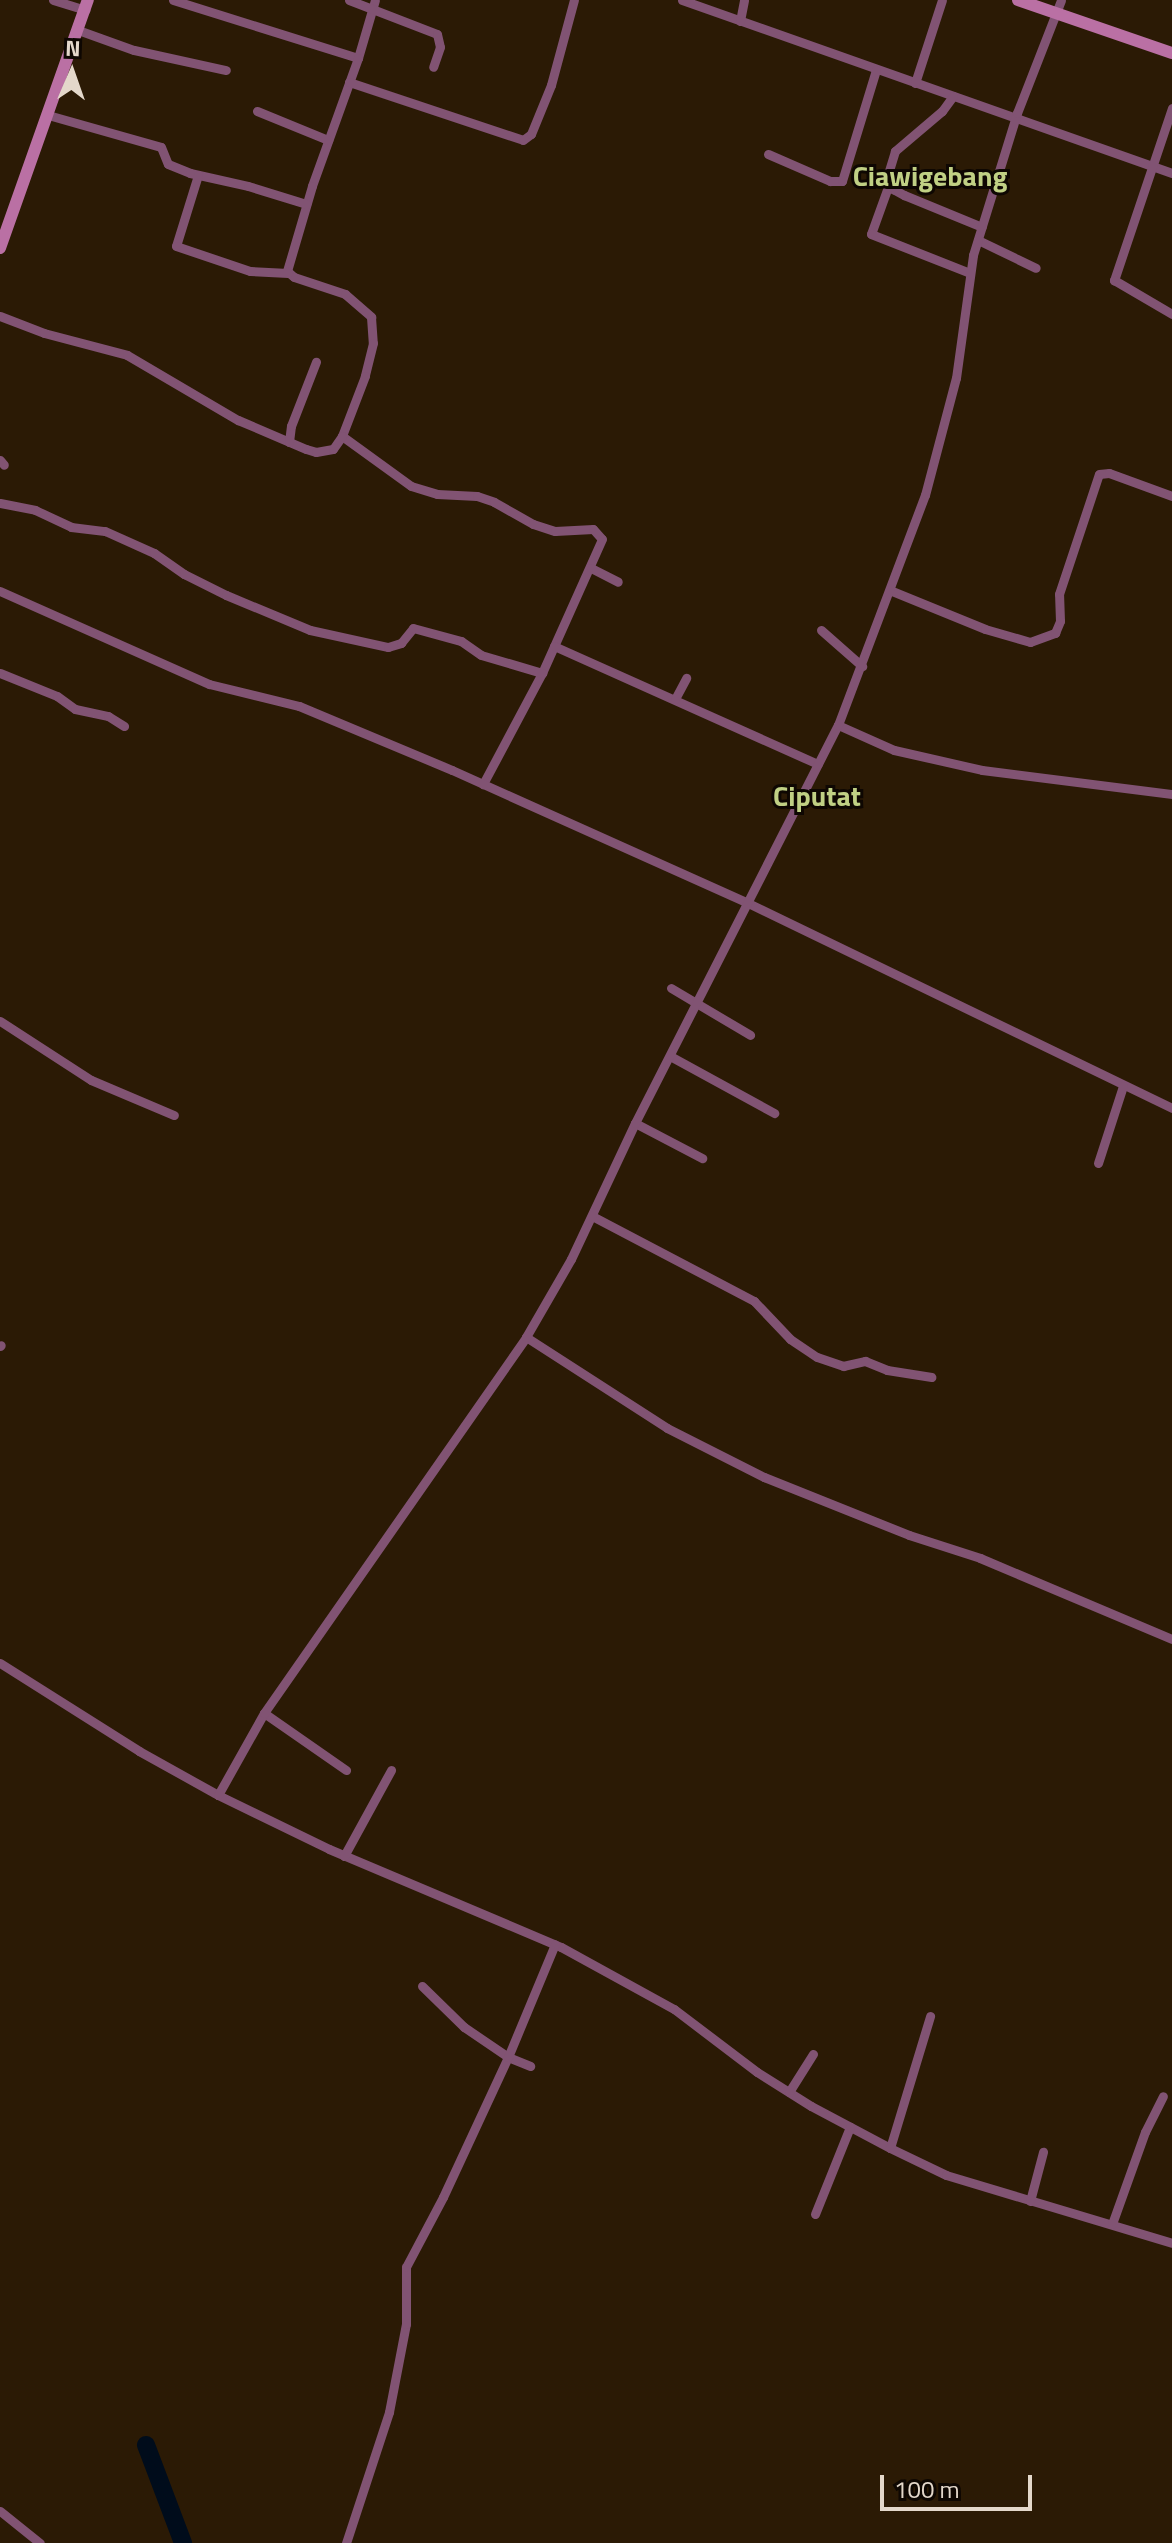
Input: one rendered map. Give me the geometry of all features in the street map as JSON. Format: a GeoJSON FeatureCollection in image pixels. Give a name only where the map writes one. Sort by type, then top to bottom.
{"type":"FeatureCollection","features":[{"type":"Feature","properties":{"kind":"main road"},"geometry":{"type":"LineString","coordinates":[[1018,0],[1172,53]]}},
{"type":"Feature","properties":{"kind":"main road"},"geometry":{"type":"LineString","coordinates":[[0,248],[86,5]]}},
{"type":"Feature","properties":{"kind":"street"},"geometry":{"type":"LineString","coordinates":[[53,0],[86,5]]}},
{"type":"Feature","properties":{"kind":"street"},"geometry":{"type":"LineString","coordinates":[[173,0],[358,58]]}},
{"type":"Feature","properties":{"kind":"street"},"geometry":{"type":"LineString","coordinates":[[349,0],[374,3],[437,34],[440,47],[433,67]]}},
{"type":"Feature","properties":{"kind":"street"},"geometry":{"type":"LineString","coordinates":[[349,82],[523,140],[531,134],[551,85],[574,0]]}},
{"type":"Feature","properties":{"kind":"street"},"geometry":{"type":"LineString","coordinates":[[682,0],[1172,173]]}},
{"type":"Feature","properties":{"kind":"street"},"geometry":{"type":"LineString","coordinates":[[740,21],[744,0]]}},
{"type":"Feature","properties":{"kind":"street"},"geometry":{"type":"LineString","coordinates":[[915,83],[942,0]]}},
{"type":"Feature","properties":{"kind":"street"},"geometry":{"type":"LineString","coordinates":[[218,1795],[264,1713],[526,1337],[594,1217],[635,1123],[838,725],[892,591],[925,495],[956,378],[970,273],[978,240],[1016,118],[1061,0]]}},
{"type":"Feature","properties":{"kind":"street"},"geometry":{"type":"LineString","coordinates":[[288,273],[306,204],[358,58],[374,3]]}},
{"type":"Feature","properties":{"kind":"street"},"geometry":{"type":"LineString","coordinates":[[78,30],[134,50],[226,70]]}},
{"type":"Feature","properties":{"kind":"street"},"geometry":{"type":"LineString","coordinates":[[768,154],[830,181],[842,181],[876,70]]}},
{"type":"Feature","properties":{"kind":"street"},"geometry":{"type":"LineString","coordinates":[[953,96],[942,111],[895,151],[887,169],[889,184],[871,234],[970,273]]}},
{"type":"Feature","properties":{"kind":"street"},"geometry":{"type":"LineString","coordinates":[[1172,108],[1114,280],[1172,314]]}},
{"type":"Feature","properties":{"kind":"street"},"geometry":{"type":"LineString","coordinates":[[257,111],[328,140]]}},
{"type":"Feature","properties":{"kind":"street"},"geometry":{"type":"LineString","coordinates":[[48,115],[161,147],[168,164],[198,175],[306,204]]}},
{"type":"Feature","properties":{"kind":"street"},"geometry":{"type":"LineString","coordinates":[[0,316],[44,333],[127,355],[238,420],[289,442],[319,452],[336,447],[365,376],[373,343],[371,317],[345,294],[288,273],[250,271],[176,246],[198,175]]}},
{"type":"Feature","properties":{"kind":"street"},"geometry":{"type":"LineString","coordinates":[[889,184],[904,195],[982,227]]}},
{"type":"Feature","properties":{"kind":"street"},"geometry":{"type":"LineString","coordinates":[[978,240],[1036,268]]}},
{"type":"Feature","properties":{"kind":"street"},"geometry":{"type":"LineString","coordinates":[[289,442],[291,426],[316,362]]}},
{"type":"Feature","properties":{"kind":"street"},"geometry":{"type":"LineString","coordinates":[[342,436],[411,486],[437,494],[477,496],[533,524],[555,531],[593,529],[602,539],[542,673],[483,784]]}},
{"type":"Feature","properties":{"kind":"street"},"geometry":{"type":"LineString","coordinates":[[892,591],[985,629],[1030,642],[1055,633],[1060,621],[1059,594],[1099,474],[1109,473],[1172,496]]}},
{"type":"Feature","properties":{"kind":"street"},"geometry":{"type":"LineString","coordinates":[[0,503],[35,510],[71,527],[105,531],[154,553],[226,595],[310,630],[388,647],[401,643],[413,628],[461,641],[481,655],[542,673]]}},
{"type":"Feature","properties":{"kind":"street"},"geometry":{"type":"LineString","coordinates":[[591,568],[618,582]]}},
{"type":"Feature","properties":{"kind":"street"},"geometry":{"type":"LineString","coordinates":[[0,591],[209,684],[299,706],[483,784],[991,1017],[1172,1108]]}},
{"type":"Feature","properties":{"kind":"street"},"geometry":{"type":"LineString","coordinates":[[821,630],[862,666]]}},
{"type":"Feature","properties":{"kind":"street"},"geometry":{"type":"LineString","coordinates":[[554,646],[818,764]]}},
{"type":"Feature","properties":{"kind":"street"},"geometry":{"type":"LineString","coordinates":[[0,673],[57,696],[79,711],[108,716],[124,726]]}},
{"type":"Feature","properties":{"kind":"street"},"geometry":{"type":"LineString","coordinates":[[675,699],[686,678]]}},
{"type":"Feature","properties":{"kind":"street"},"geometry":{"type":"LineString","coordinates":[[838,725],[894,750],[982,770],[1172,794]]}},
{"type":"Feature","properties":{"kind":"street"},"geometry":{"type":"LineString","coordinates":[[671,988],[750,1035]]}},
{"type":"Feature","properties":{"kind":"street"},"geometry":{"type":"LineString","coordinates":[[0,1021],[91,1080],[174,1115]]}},
{"type":"Feature","properties":{"kind":"street"},"geometry":{"type":"LineString","coordinates":[[670,1056],[774,1113]]}},
{"type":"Feature","properties":{"kind":"street"},"geometry":{"type":"LineString","coordinates":[[1098,1163],[1123,1086]]}},
{"type":"Feature","properties":{"kind":"street"},"geometry":{"type":"LineString","coordinates":[[635,1123],[702,1158]]}},
{"type":"Feature","properties":{"kind":"street"},"geometry":{"type":"LineString","coordinates":[[594,1217],[754,1301],[790,1339],[817,1357],[843,1366],[865,1361],[887,1370],[931,1377]]}},
{"type":"Feature","properties":{"kind":"street"},"geometry":{"type":"LineString","coordinates":[[526,1337],[667,1428],[764,1477],[909,1535],[995,1564],[1172,1639]]}},
{"type":"Feature","properties":{"kind":"street"},"geometry":{"type":"LineString","coordinates":[[0,1663],[139,1751],[218,1795],[344,1856],[555,1944],[674,2009],[789,2092],[890,2148],[946,2175],[1172,2243]]}},
{"type":"Feature","properties":{"kind":"street"},"geometry":{"type":"LineString","coordinates":[[264,1713],[346,1770]]}},
{"type":"Feature","properties":{"kind":"street"},"geometry":{"type":"LineString","coordinates":[[344,1856],[391,1770]]}},
{"type":"Feature","properties":{"kind":"street"},"geometry":{"type":"LineString","coordinates":[[346,2543],[389,2412],[406,2324],[406,2267],[443,2197],[508,2057],[555,1944]]}},
{"type":"Feature","properties":{"kind":"street"},"geometry":{"type":"LineString","coordinates":[[422,1986],[464,2027],[508,2057],[530,2066]]}},
{"type":"Feature","properties":{"kind":"street"},"geometry":{"type":"LineString","coordinates":[[890,2148],[930,2016]]}},
{"type":"Feature","properties":{"kind":"street"},"geometry":{"type":"LineString","coordinates":[[789,2092],[813,2054]]}},
{"type":"Feature","properties":{"kind":"street"},"geometry":{"type":"LineString","coordinates":[[1112,2224],[1145,2132],[1163,2096]]}},
{"type":"Feature","properties":{"kind":"street"},"geometry":{"type":"LineString","coordinates":[[815,2214],[850,2127]]}},
{"type":"Feature","properties":{"kind":"street"},"geometry":{"type":"LineString","coordinates":[[1030,2201],[1043,2152]]}},
{"type":"Feature","properties":{"kind":"street"},"geometry":{"type":"LineString","coordinates":[[0,2511],[40,2543]]}},
{"type":"Feature","properties":{"kind":"waterway"},"geometry":{"type":"LineString","coordinates":[[146,2445],[183,2543]]}},
{"type":"Feature","properties":{"kind":"district","name":"Ciawigebang"},"geometry":{"type":"Point","coordinates":[930,176]}},
{"type":"Feature","properties":{"kind":"district","name":"Ciputat"},"geometry":{"type":"Point","coordinates":[817,796]}}]}
